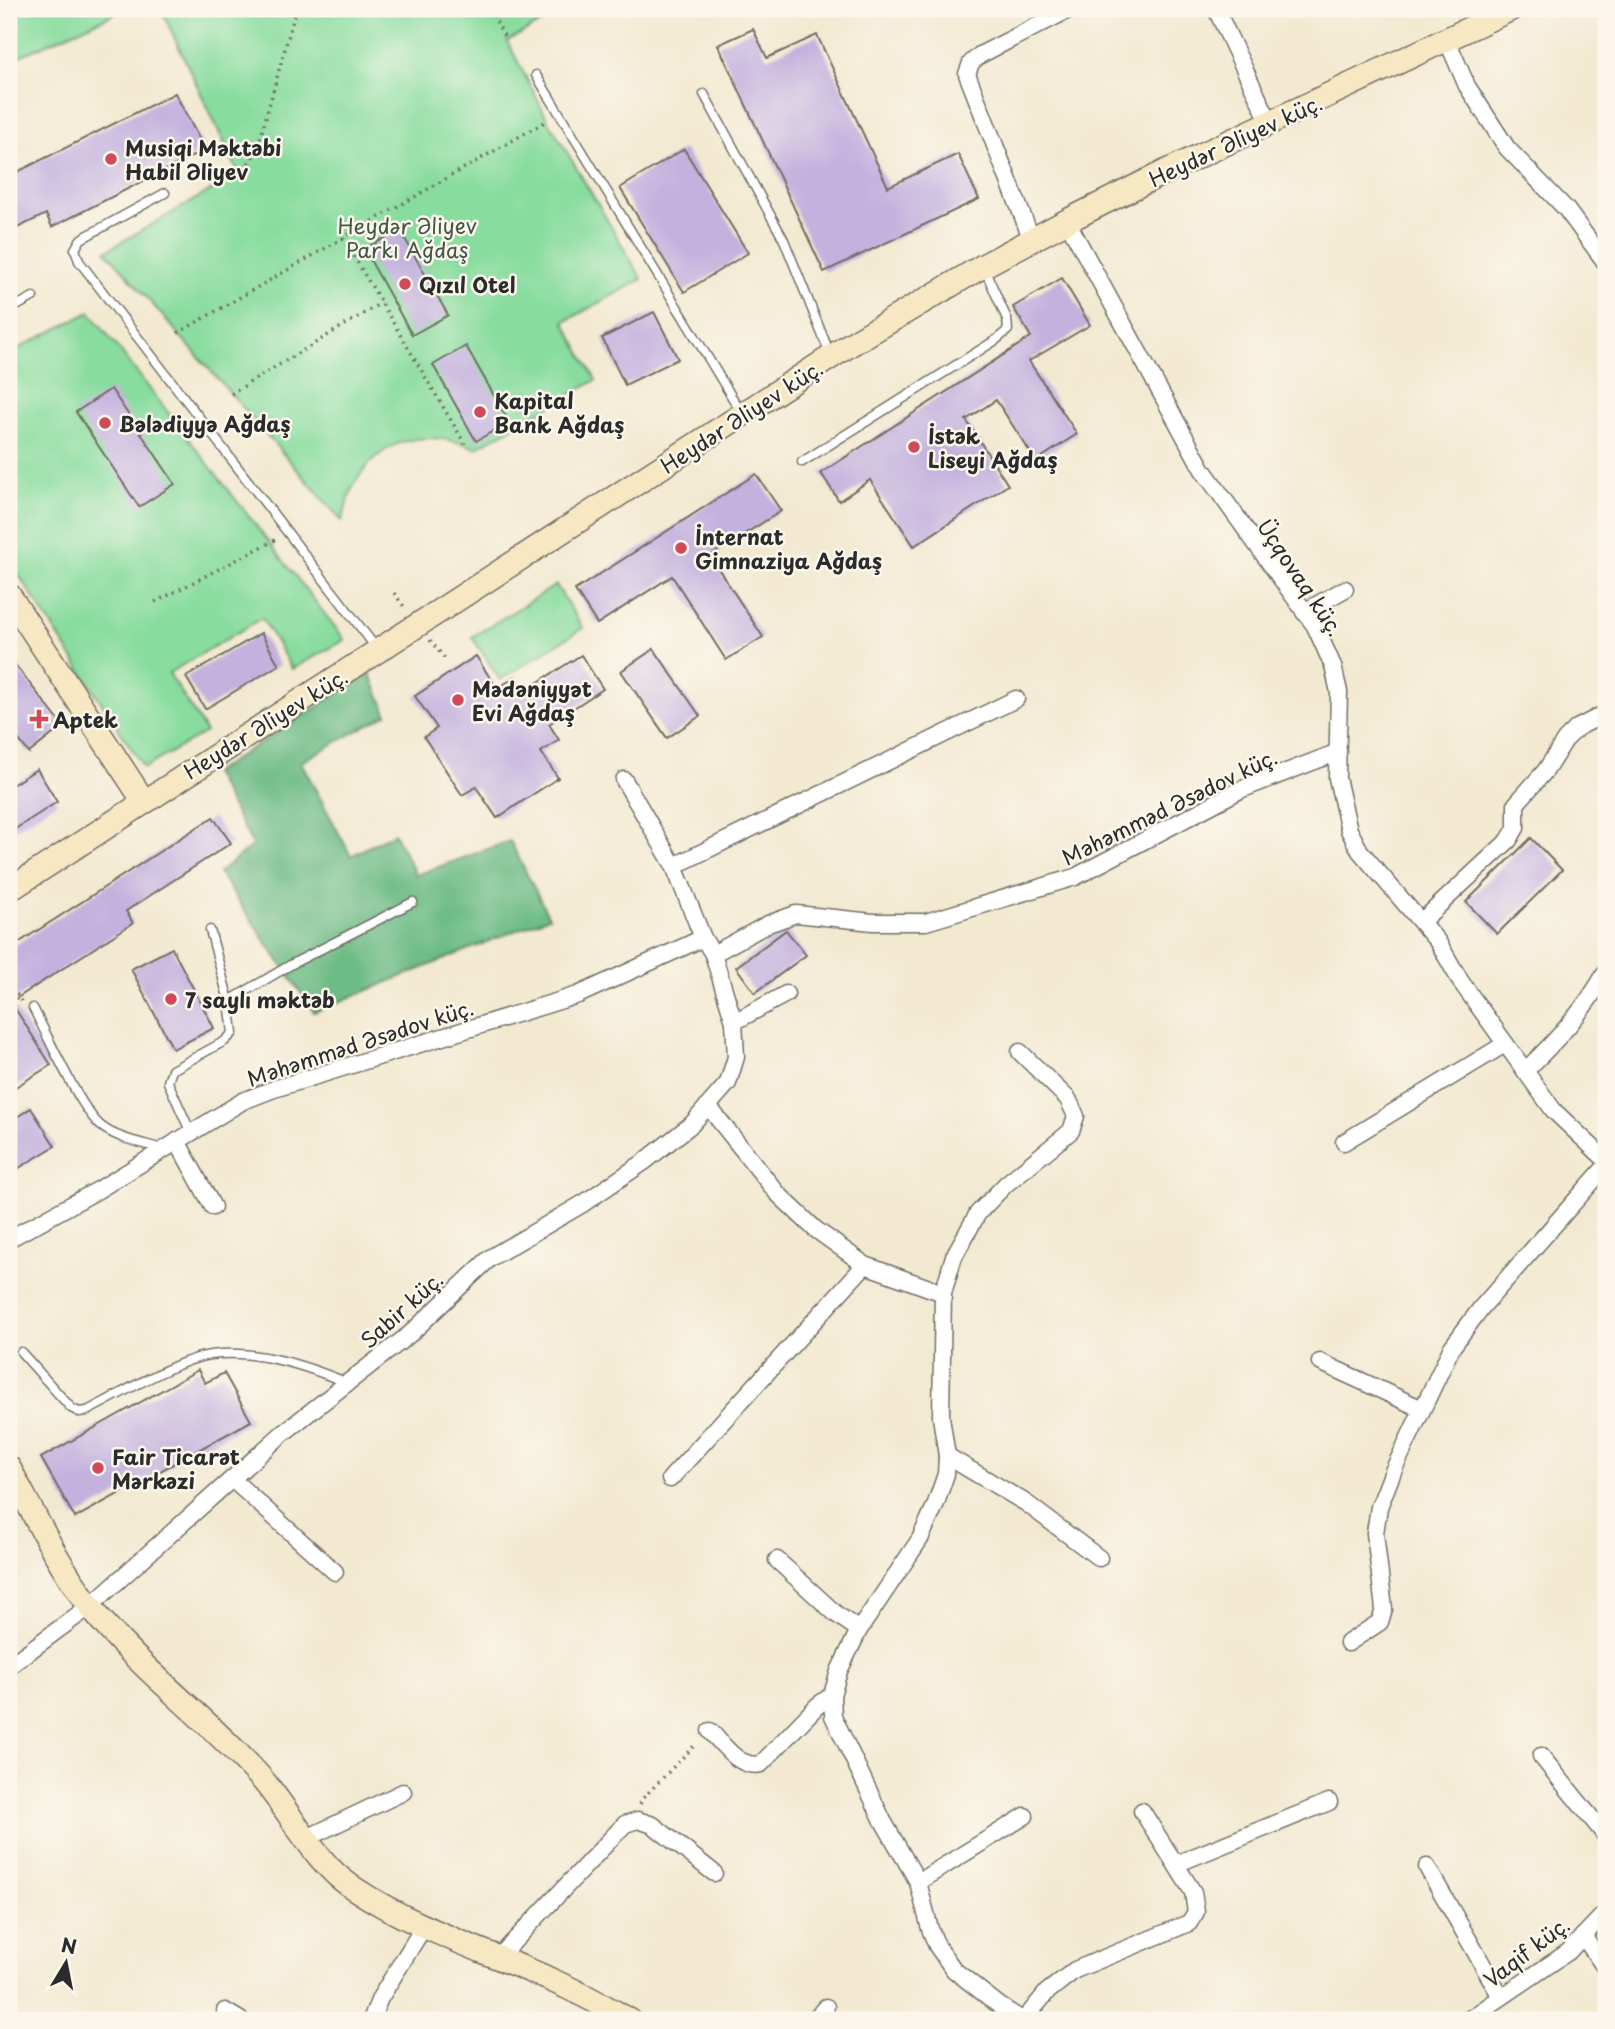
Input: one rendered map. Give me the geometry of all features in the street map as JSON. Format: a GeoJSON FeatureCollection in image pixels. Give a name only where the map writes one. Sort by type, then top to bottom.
{"type":"FeatureCollection","features":[{"type":"Feature","properties":{"kind":"main road","name":"Heydər Əliyev küç."},"geometry":{"type":"LineString","coordinates":[[9,890],[143,800],[379,651],[831,356],[983,266],[1067,221],[1511,9]]}},
{"type":"Feature","properties":{"kind":"main road"},"geometry":{"type":"LineString","coordinates":[[9,595],[143,800]]}},
{"type":"Feature","properties":{"kind":"main road"},"geometry":{"type":"LineString","coordinates":[[9,1468],[69,1577],[90,1606],[147,1668],[254,1771],[324,1863],[349,1885],[423,1928],[592,1999],[629,2020]]}},
{"type":"Feature","properties":{"kind":"street"},"geometry":{"type":"LineString","coordinates":[[1032,240],[967,75],[971,62],[979,55],[1070,9]]}},
{"type":"Feature","properties":{"kind":"street"},"geometry":{"type":"LineString","coordinates":[[1216,9],[1270,123]]}},
{"type":"Feature","properties":{"kind":"street"},"geometry":{"type":"LineString","coordinates":[[1447,40],[1467,86],[1507,148],[1566,209],[1606,263]]}},
{"type":"Feature","properties":{"kind":"street","name":"Üçqovaq küç."},"geometry":{"type":"LineString","coordinates":[[1067,221],[1203,470],[1315,626],[1333,666],[1339,692],[1337,778],[1349,830],[1360,851],[1438,942],[1461,982],[1554,1111],[1606,1160]]}},
{"type":"Feature","properties":{"kind":"street"},"geometry":{"type":"LineString","coordinates":[[1304,612],[1345,589]]}},
{"type":"Feature","properties":{"kind":"street"},"geometry":{"type":"LineString","coordinates":[[674,866],[1016,699]]}},
{"type":"Feature","properties":{"kind":"street"},"geometry":{"type":"LineString","coordinates":[[1422,921],[1508,841],[1516,828],[1516,804],[1546,770],[1565,740],[1577,728],[1606,713]]}},
{"type":"Feature","properties":{"kind":"street","name":"Məhəmməd Əsədov küç."},"geometry":{"type":"LineString","coordinates":[[713,954],[768,924],[796,915],[873,922],[926,922],[1075,877],[1240,790],[1338,752]]}},
{"type":"Feature","properties":{"kind":"street"},"geometry":{"type":"LineString","coordinates":[[624,780],[674,866],[703,938],[713,954]]}},
{"type":"Feature","properties":{"kind":"street","name":"Məhəmməd Əsədov küç."},"geometry":{"type":"LineString","coordinates":[[9,1239],[98,1190],[243,1101],[578,995],[703,938]]}},
{"type":"Feature","properties":{"kind":"street","name":"Sabir küç."},"geometry":{"type":"LineString","coordinates":[[9,1666],[90,1606],[282,1434],[410,1334],[490,1258],[584,1203],[692,1124],[728,1083],[736,1057],[734,1022],[713,954]]}},
{"type":"Feature","properties":{"kind":"street"},"geometry":{"type":"LineString","coordinates":[[1525,1071],[1563,1034],[1590,1001],[1606,972]]}},
{"type":"Feature","properties":{"kind":"street"},"geometry":{"type":"LineString","coordinates":[[734,1022],[786,994]]}},
{"type":"Feature","properties":{"kind":"street"},"geometry":{"type":"LineString","coordinates":[[1345,1142],[1506,1044]]}},
{"type":"Feature","properties":{"kind":"street"},"geometry":{"type":"LineString","coordinates":[[1020,1052],[1068,1099],[1076,1116],[1071,1131],[1006,1184],[978,1213],[954,1256],[943,1293],[941,1417],[947,1456],[946,1474],[920,1539],[859,1630],[839,1671],[832,1695],[833,1716],[883,1821],[918,1882],[937,1946],[954,1970],[1000,2006],[1023,2020],[1047,1992],[1075,1970],[1189,1923],[1196,1912],[1194,1892],[1142,1811]]}},
{"type":"Feature","properties":{"kind":"street"},"geometry":{"type":"LineString","coordinates":[[708,1105],[778,1193],[815,1230],[865,1265],[943,1293]]}},
{"type":"Feature","properties":{"kind":"street"},"geometry":{"type":"LineString","coordinates":[[184,1137],[213,1207]]}},
{"type":"Feature","properties":{"kind":"street"},"geometry":{"type":"LineString","coordinates":[[1348,1643],[1380,1622],[1384,1609],[1375,1533],[1379,1507],[1394,1469],[1452,1347],[1481,1308],[1606,1166]]}},
{"type":"Feature","properties":{"kind":"street"},"geometry":{"type":"LineString","coordinates":[[670,1479],[865,1265]]}},
{"type":"Feature","properties":{"kind":"street"},"geometry":{"type":"LineString","coordinates":[[1320,1362],[1422,1409]]}},
{"type":"Feature","properties":{"kind":"street"},"geometry":{"type":"LineString","coordinates":[[947,1456],[1026,1503],[1099,1558]]}},
{"type":"Feature","properties":{"kind":"street"},"geometry":{"type":"LineString","coordinates":[[233,1480],[335,1572]]}},
{"type":"Feature","properties":{"kind":"street"},"geometry":{"type":"LineString","coordinates":[[777,1560],[836,1614],[859,1630]]}},
{"type":"Feature","properties":{"kind":"street"},"geometry":{"type":"LineString","coordinates":[[710,1731],[738,1760],[752,1766],[761,1764],[817,1706],[832,1695]]}},
{"type":"Feature","properties":{"kind":"street"},"geometry":{"type":"LineString","coordinates":[[1541,1756],[1606,1836]]}},
{"type":"Feature","properties":{"kind":"street"},"geometry":{"type":"LineString","coordinates":[[307,1838],[403,1792]]}},
{"type":"Feature","properties":{"kind":"street"},"geometry":{"type":"LineString","coordinates":[[1175,1864],[1329,1802]]}},
{"type":"Feature","properties":{"kind":"street"},"geometry":{"type":"LineString","coordinates":[[918,1882],[1025,1816]]}},
{"type":"Feature","properties":{"kind":"street"},"geometry":{"type":"LineString","coordinates":[[498,1958],[625,1824],[638,1820],[653,1825],[714,1873]]}},
{"type":"Feature","properties":{"kind":"street"},"geometry":{"type":"LineString","coordinates":[[1427,1867],[1501,1997]]}},
{"type":"Feature","properties":{"kind":"street","name":"Vaqif küç."},"geometry":{"type":"LineString","coordinates":[[1468,2020],[1568,1951],[1606,1913]]}},
{"type":"Feature","properties":{"kind":"street"},"geometry":{"type":"LineString","coordinates":[[371,2020],[380,1998],[423,1928]]}},
{"type":"Feature","properties":{"kind":"street"},"geometry":{"type":"LineString","coordinates":[[1583,1936],[1606,1969]]}},
{"type":"Feature","properties":{"kind":"street"},"geometry":{"type":"LineString","coordinates":[[814,2020],[826,2007]]}},
{"type":"Feature","properties":{"kind":"street"},"geometry":{"type":"LineString","coordinates":[[225,2011],[240,2020]]}},
{"type":"Feature","properties":{"kind":"lane"},"geometry":{"type":"LineString","coordinates":[[536,75],[743,414]]}},
{"type":"Feature","properties":{"kind":"lane"},"geometry":{"type":"LineString","coordinates":[[704,94],[784,240],[831,356]]}},
{"type":"Feature","properties":{"kind":"lane"},"geometry":{"type":"LineString","coordinates":[[164,193],[81,239],[75,249],[79,261],[379,651]]}},
{"type":"Feature","properties":{"kind":"lane"},"geometry":{"type":"LineString","coordinates":[[803,463],[996,340],[1007,330],[1007,319],[983,266]]}},
{"type":"Feature","properties":{"kind":"lane"},"geometry":{"type":"LineString","coordinates":[[9,310],[33,297]]}},
{"type":"Feature","properties":{"kind":"lane"},"geometry":{"type":"LineString","coordinates":[[229,1001],[292,964],[413,902]]}},
{"type":"Feature","properties":{"kind":"lane"},"geometry":{"type":"LineString","coordinates":[[184,1137],[168,1082],[172,1070],[225,1041],[233,1032],[229,1001],[210,930]]}},
{"type":"Feature","properties":{"kind":"lane"},"geometry":{"type":"LineString","coordinates":[[33,1008],[86,1107],[100,1125],[116,1134],[162,1149]]}},
{"type":"Feature","properties":{"kind":"lane"},"geometry":{"type":"LineString","coordinates":[[20,1352],[71,1408],[79,1412],[87,1411],[178,1365],[210,1355],[254,1356],[305,1366],[348,1383]]}},
{"type":"Feature","properties":{"kind":"path"},"geometry":{"type":"LineString","coordinates":[[239,174],[252,159],[260,142],[296,9]]}},
{"type":"Feature","properties":{"kind":"path"},"geometry":{"type":"LineString","coordinates":[[490,9],[506,40]]}},
{"type":"Feature","properties":{"kind":"path"},"geometry":{"type":"LineString","coordinates":[[178,333],[548,120]]}},
{"type":"Feature","properties":{"kind":"path"},"geometry":{"type":"LineString","coordinates":[[343,238],[466,444]]}},
{"type":"Feature","properties":{"kind":"path"},"geometry":{"type":"LineString","coordinates":[[231,394],[381,303]]}},
{"type":"Feature","properties":{"kind":"path"},"geometry":{"type":"LineString","coordinates":[[155,602],[288,533]]}},
{"type":"Feature","properties":{"kind":"path"},"geometry":{"type":"LineString","coordinates":[[9,982],[25,1006],[33,1008]]}},
{"type":"Feature","properties":{"kind":"path"},"geometry":{"type":"LineString","coordinates":[[638,1820],[638,1808],[643,1798],[710,1731]]}},
{"type":"Feature","properties":{"kind":"green space"},"geometry":{"type":"Polygon","coordinates":[[[9,9],[125,9],[9,61],[9,9]]]}},
{"type":"Feature","properties":{"kind":"green space","name":"Heydər Əliyev Parkı Ağdaş"},"geometry":{"type":"Polygon","coordinates":[[[161,9],[567,9],[507,41],[548,120],[642,279],[564,322],[596,380],[476,448],[458,442],[423,438],[392,447],[365,469],[354,485],[342,521],[106,251],[239,174],[161,9]]]}},
{"type":"Feature","properties":{"kind":"green space"},"geometry":{"type":"Polygon","coordinates":[[[90,312],[345,640],[292,669],[262,618],[169,673],[206,732],[144,768],[9,560],[9,353],[90,312]]]}},
{"type":"Feature","properties":{"kind":"green space"},"geometry":{"type":"Polygon","coordinates":[[[556,585],[583,628],[500,680],[472,637],[556,585]]]}},
{"type":"Feature","properties":{"kind":"green space"},"geometry":{"type":"Polygon","coordinates":[[[370,673],[387,714],[301,762],[351,856],[394,833],[416,875],[510,841],[549,917],[314,1012],[219,873],[253,845],[213,773],[370,673]]]}},
{"type":"Feature","properties":{"kind":"building"},"geometry":{"type":"Polygon","coordinates":[[[753,29],[767,58],[817,35],[888,187],[958,154],[979,199],[824,272],[718,45],[753,29]]]}},
{"type":"Feature","properties":{"kind":"building"},"geometry":{"type":"Polygon","coordinates":[[[175,93],[205,150],[52,227],[46,214],[9,232],[9,176],[175,93]]]}},
{"type":"Feature","properties":{"kind":"building"},"geometry":{"type":"Polygon","coordinates":[[[684,149],[748,253],[684,292],[620,188],[684,149]]]}},
{"type":"Feature","properties":{"kind":"building"},"geometry":{"type":"Polygon","coordinates":[[[400,230],[448,315],[412,335],[364,249],[400,230]]]}},
{"type":"Feature","properties":{"kind":"building"},"geometry":{"type":"Polygon","coordinates":[[[1062,278],[1090,325],[1029,361],[1077,434],[1036,461],[996,400],[966,420],[1008,485],[914,546],[870,480],[839,501],[821,473],[1031,337],[1013,307],[1062,278]]]}},
{"type":"Feature","properties":{"kind":"building"},"geometry":{"type":"Polygon","coordinates":[[[654,312],[678,359],[625,385],[602,338],[654,312]]]}},
{"type":"Feature","properties":{"kind":"building"},"geometry":{"type":"Polygon","coordinates":[[[466,346],[509,422],[476,441],[433,365],[466,346]]]}},
{"type":"Feature","properties":{"kind":"building"},"geometry":{"type":"Polygon","coordinates":[[[111,389],[175,484],[139,507],[76,412],[111,389]]]}},
{"type":"Feature","properties":{"kind":"building"},"geometry":{"type":"Polygon","coordinates":[[[756,474],[781,511],[710,556],[763,637],[726,660],[672,576],[597,624],[575,590],[756,474]]]}},
{"type":"Feature","properties":{"kind":"building"},"geometry":{"type":"Polygon","coordinates":[[[261,633],[279,665],[205,709],[186,677],[261,633]]]}},
{"type":"Feature","properties":{"kind":"building"},"geometry":{"type":"Polygon","coordinates":[[[654,649],[700,716],[667,738],[621,671],[654,649]]]}},
{"type":"Feature","properties":{"kind":"building"},"geometry":{"type":"Polygon","coordinates":[[[581,655],[603,689],[549,724],[559,740],[541,752],[558,778],[497,818],[476,787],[462,795],[424,737],[437,728],[415,696],[476,656],[497,689],[515,677],[524,691],[581,655]]]}},
{"type":"Feature","properties":{"kind":"building"},"geometry":{"type":"Polygon","coordinates":[[[9,657],[63,726],[29,753],[9,727],[9,657]]]}},
{"type":"Feature","properties":{"kind":"building"},"geometry":{"type":"Polygon","coordinates":[[[37,769],[57,802],[9,833],[9,787],[37,769]]]}},
{"type":"Feature","properties":{"kind":"building"},"geometry":{"type":"Polygon","coordinates":[[[213,817],[231,843],[126,911],[133,923],[11,1002],[51,1065],[9,1091],[9,949],[213,817]]]}},
{"type":"Feature","properties":{"kind":"building"},"geometry":{"type":"Polygon","coordinates":[[[1531,838],[1562,870],[1497,934],[1466,902],[1531,838]]]}},
{"type":"Feature","properties":{"kind":"building"},"geometry":{"type":"Polygon","coordinates":[[[786,930],[806,955],[755,993],[736,967],[786,930]]]}},
{"type":"Feature","properties":{"kind":"building"},"geometry":{"type":"Polygon","coordinates":[[[172,948],[214,1028],[173,1049],[131,969],[172,948]]]}},
{"type":"Feature","properties":{"kind":"building"},"geometry":{"type":"Polygon","coordinates":[[[31,1108],[55,1146],[9,1174],[9,1122],[31,1108]]]}},
{"type":"Feature","properties":{"kind":"building"},"geometry":{"type":"Polygon","coordinates":[[[198,1370],[205,1383],[224,1373],[251,1421],[75,1518],[41,1458],[198,1370]]]}},
{"type":"Feature","properties":{"kind":"place","name":"Musiqi Məktəbi Habil Əliyev"},"geometry":{"type":"Point","coordinates":[111,159]}},
{"type":"Feature","properties":{"kind":"place","name":"Qızıl Otel"},"geometry":{"type":"Point","coordinates":[405,284]}},
{"type":"Feature","properties":{"kind":"place","name":"Kapital Bank Ağdaş"},"geometry":{"type":"Point","coordinates":[480,412]}},
{"type":"Feature","properties":{"kind":"place","name":"Bələdiyyə Ağdaş"},"geometry":{"type":"Point","coordinates":[105,423]}},
{"type":"Feature","properties":{"kind":"place","name":"İstək Liseyi Ağdaş"},"geometry":{"type":"Point","coordinates":[914,447]}},
{"type":"Feature","properties":{"kind":"place","name":"İnternat Gimnaziya Ağdaş"},"geometry":{"type":"Point","coordinates":[681,548]}},
{"type":"Feature","properties":{"kind":"place","name":"Mədəniyyət Evi Ağdaş"},"geometry":{"type":"Point","coordinates":[458,700]}},
{"type":"Feature","properties":{"kind":"place","name":"Aptek"},"geometry":{"type":"Point","coordinates":[39,719]}},
{"type":"Feature","properties":{"kind":"place","name":"7 saylı məktəb"},"geometry":{"type":"Point","coordinates":[171,999]}},
{"type":"Feature","properties":{"kind":"place","name":"Fair Ticarət Mərkəzi"},"geometry":{"type":"Point","coordinates":[98,1468]}}]}
